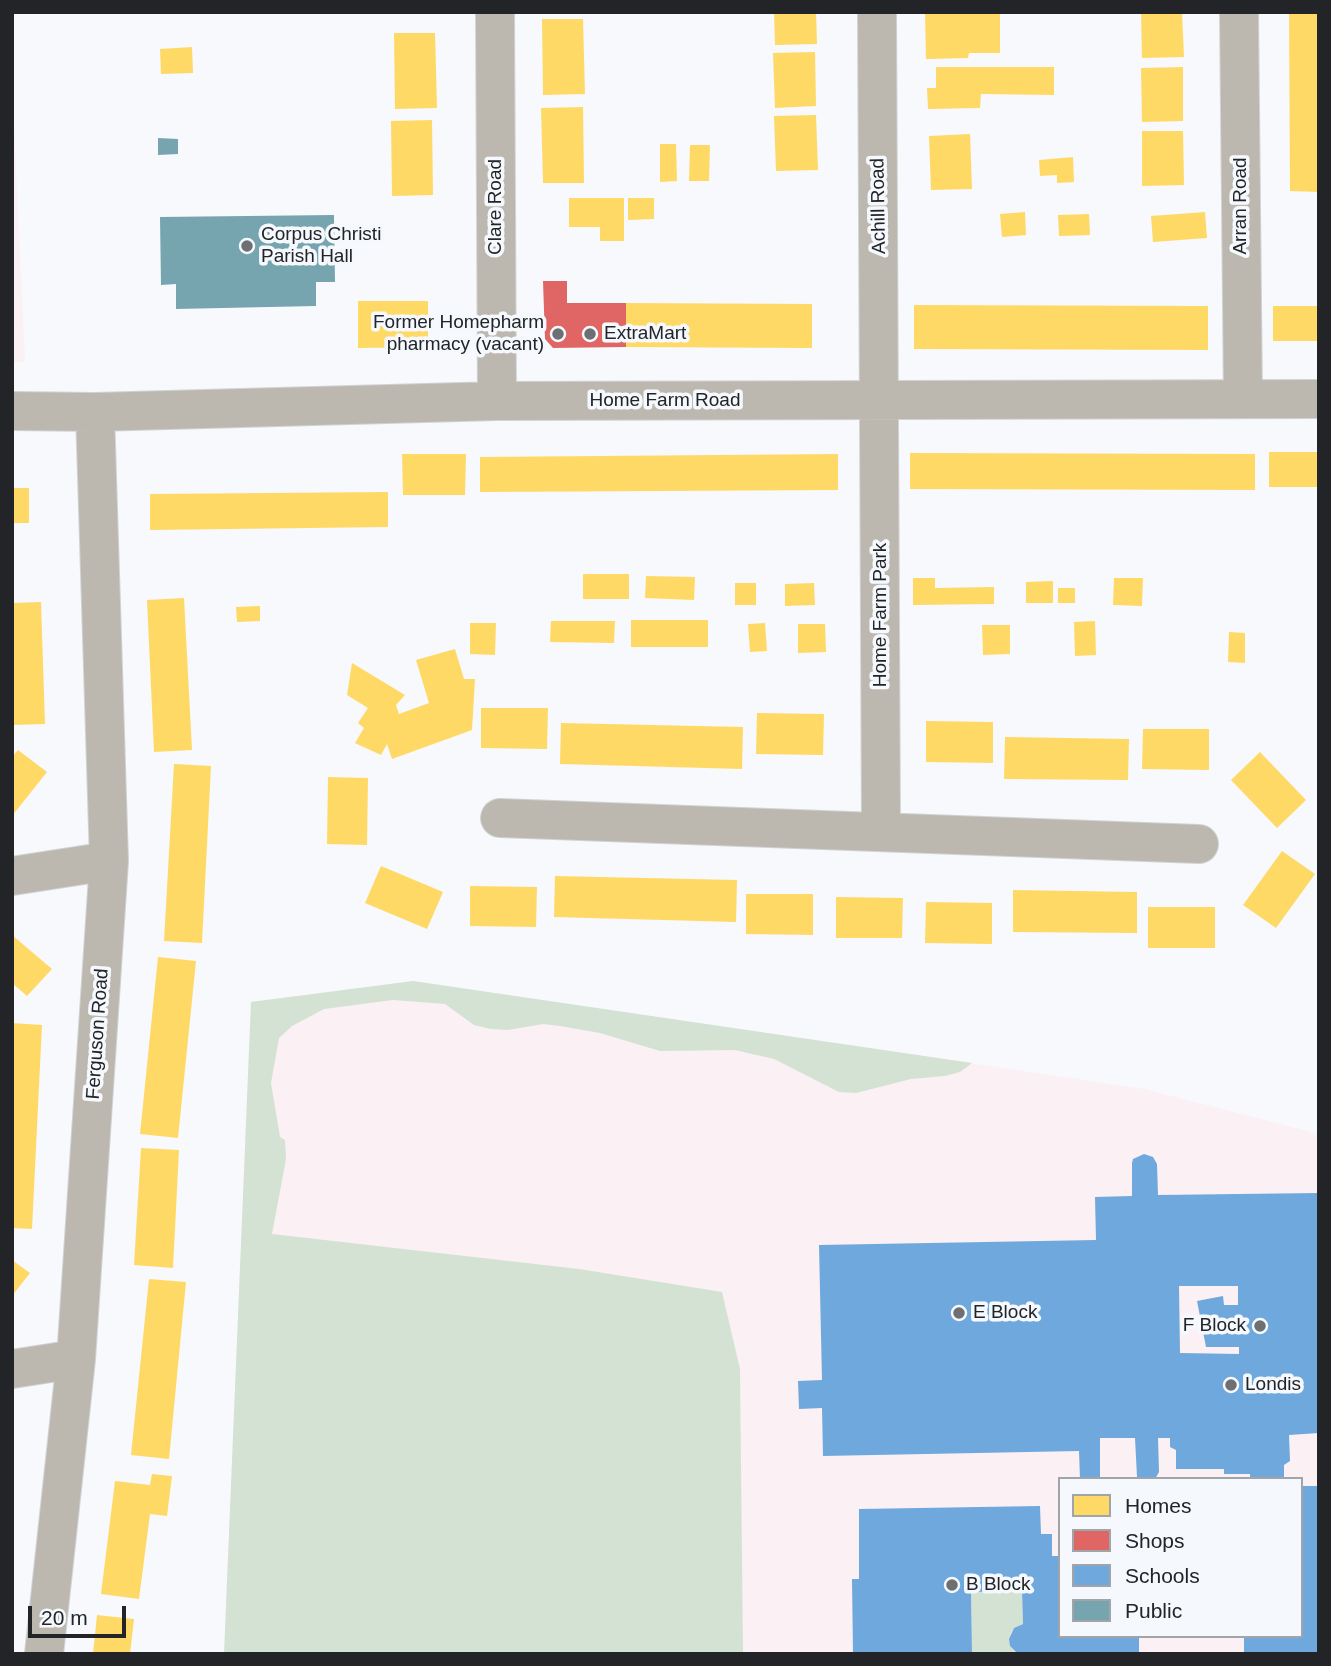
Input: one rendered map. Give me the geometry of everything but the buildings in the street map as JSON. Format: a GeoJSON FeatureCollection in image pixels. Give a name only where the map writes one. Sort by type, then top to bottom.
{"type":"FeatureCollection","features":[{"type":"Feature","properties":{"kind":"street","name":"Clare Road"},"geometry":{"type":"LineString","coordinates":[[495,12],[497,401]]}},
{"type":"Feature","properties":{"kind":"street","name":"Achill Road"},"geometry":{"type":"LineString","coordinates":[[877,12],[880,400]]}},
{"type":"Feature","properties":{"kind":"street","name":"Arran Road"},"geometry":{"type":"LineString","coordinates":[[1239,12],[1243,399]]}},
{"type":"Feature","properties":{"kind":"street","name":"Home Farm Road"},"geometry":{"type":"LineString","coordinates":[[12,411],[95,412],[497,401],[1319,399]]}},
{"type":"Feature","properties":{"kind":"street","name":"Home Farm Park"},"geometry":{"type":"LineString","coordinates":[[880,400],[881,831]]}},
{"type":"Feature","properties":{"kind":"street","name":"Ferguson Road"},"geometry":{"type":"LineString","coordinates":[[44,1654],[76,1359],[109,861],[95,412]]}},
{"type":"Feature","properties":{"kind":"street"},"geometry":{"type":"LineString","coordinates":[[500,818],[1199,844]]}},
{"type":"Feature","properties":{"kind":"street"},"geometry":{"type":"LineString","coordinates":[[12,876],[109,861]]}},
{"type":"Feature","properties":{"kind":"street"},"geometry":{"type":"LineString","coordinates":[[12,1369],[76,1359]]}},
{"type":"Feature","properties":{"kind":"shaded area"},"geometry":{"type":"Polygon","coordinates":[[[12,82],[25,362],[12,362],[12,82]]]}},
{"type":"Feature","properties":{"kind":"shaded area"},"geometry":{"type":"Polygon","coordinates":[[[413,981],[1144,1089],[1319,1134],[1319,1654],[224,1654],[251,1002],[413,981]]]}},
{"type":"Feature","properties":{"kind":"green space"},"geometry":{"type":"Polygon","coordinates":[[[413,981],[972,1063],[960,1072],[945,1076],[911,1079],[856,1093],[839,1092],[774,1059],[735,1050],[660,1051],[600,1033],[543,1024],[508,1030],[491,1029],[474,1025],[445,1004],[393,1000],[324,1009],[292,1026],[279,1038],[271,1083],[280,1137],[285,1140],[286,1159],[272,1234],[579,1269],[722,1292],[740,1369],[743,1654],[224,1654],[251,1002],[413,981]]]}},
{"type":"Feature","properties":{"kind":"green space"},"geometry":{"type":"Polygon","coordinates":[[[1022,1591],[1023,1624],[1014,1628],[1010,1639],[1010,1646],[1018,1654],[972,1654],[971,1592],[1022,1591]]]}},
{"type":"Feature","properties":{"kind":"place","name":"Corpus Christi Parish Hall"},"geometry":{"type":"Point","coordinates":[247,246]}},
{"type":"Feature","properties":{"kind":"place","name":"Former Homepharm pharmacy (vacant)"},"geometry":{"type":"Point","coordinates":[558,334]}},
{"type":"Feature","properties":{"kind":"place","name":"ExtraMart"},"geometry":{"type":"Point","coordinates":[590,334]}},
{"type":"Feature","properties":{"kind":"place","name":"E Block"},"geometry":{"type":"Point","coordinates":[959,1313]}},
{"type":"Feature","properties":{"kind":"place","name":"F Block"},"geometry":{"type":"Point","coordinates":[1260,1326]}},
{"type":"Feature","properties":{"kind":"place","name":"Londis"},"geometry":{"type":"Point","coordinates":[1231,1385]}},
{"type":"Feature","properties":{"kind":"place","name":"B Block"},"geometry":{"type":"Point","coordinates":[952,1585]}}]}
